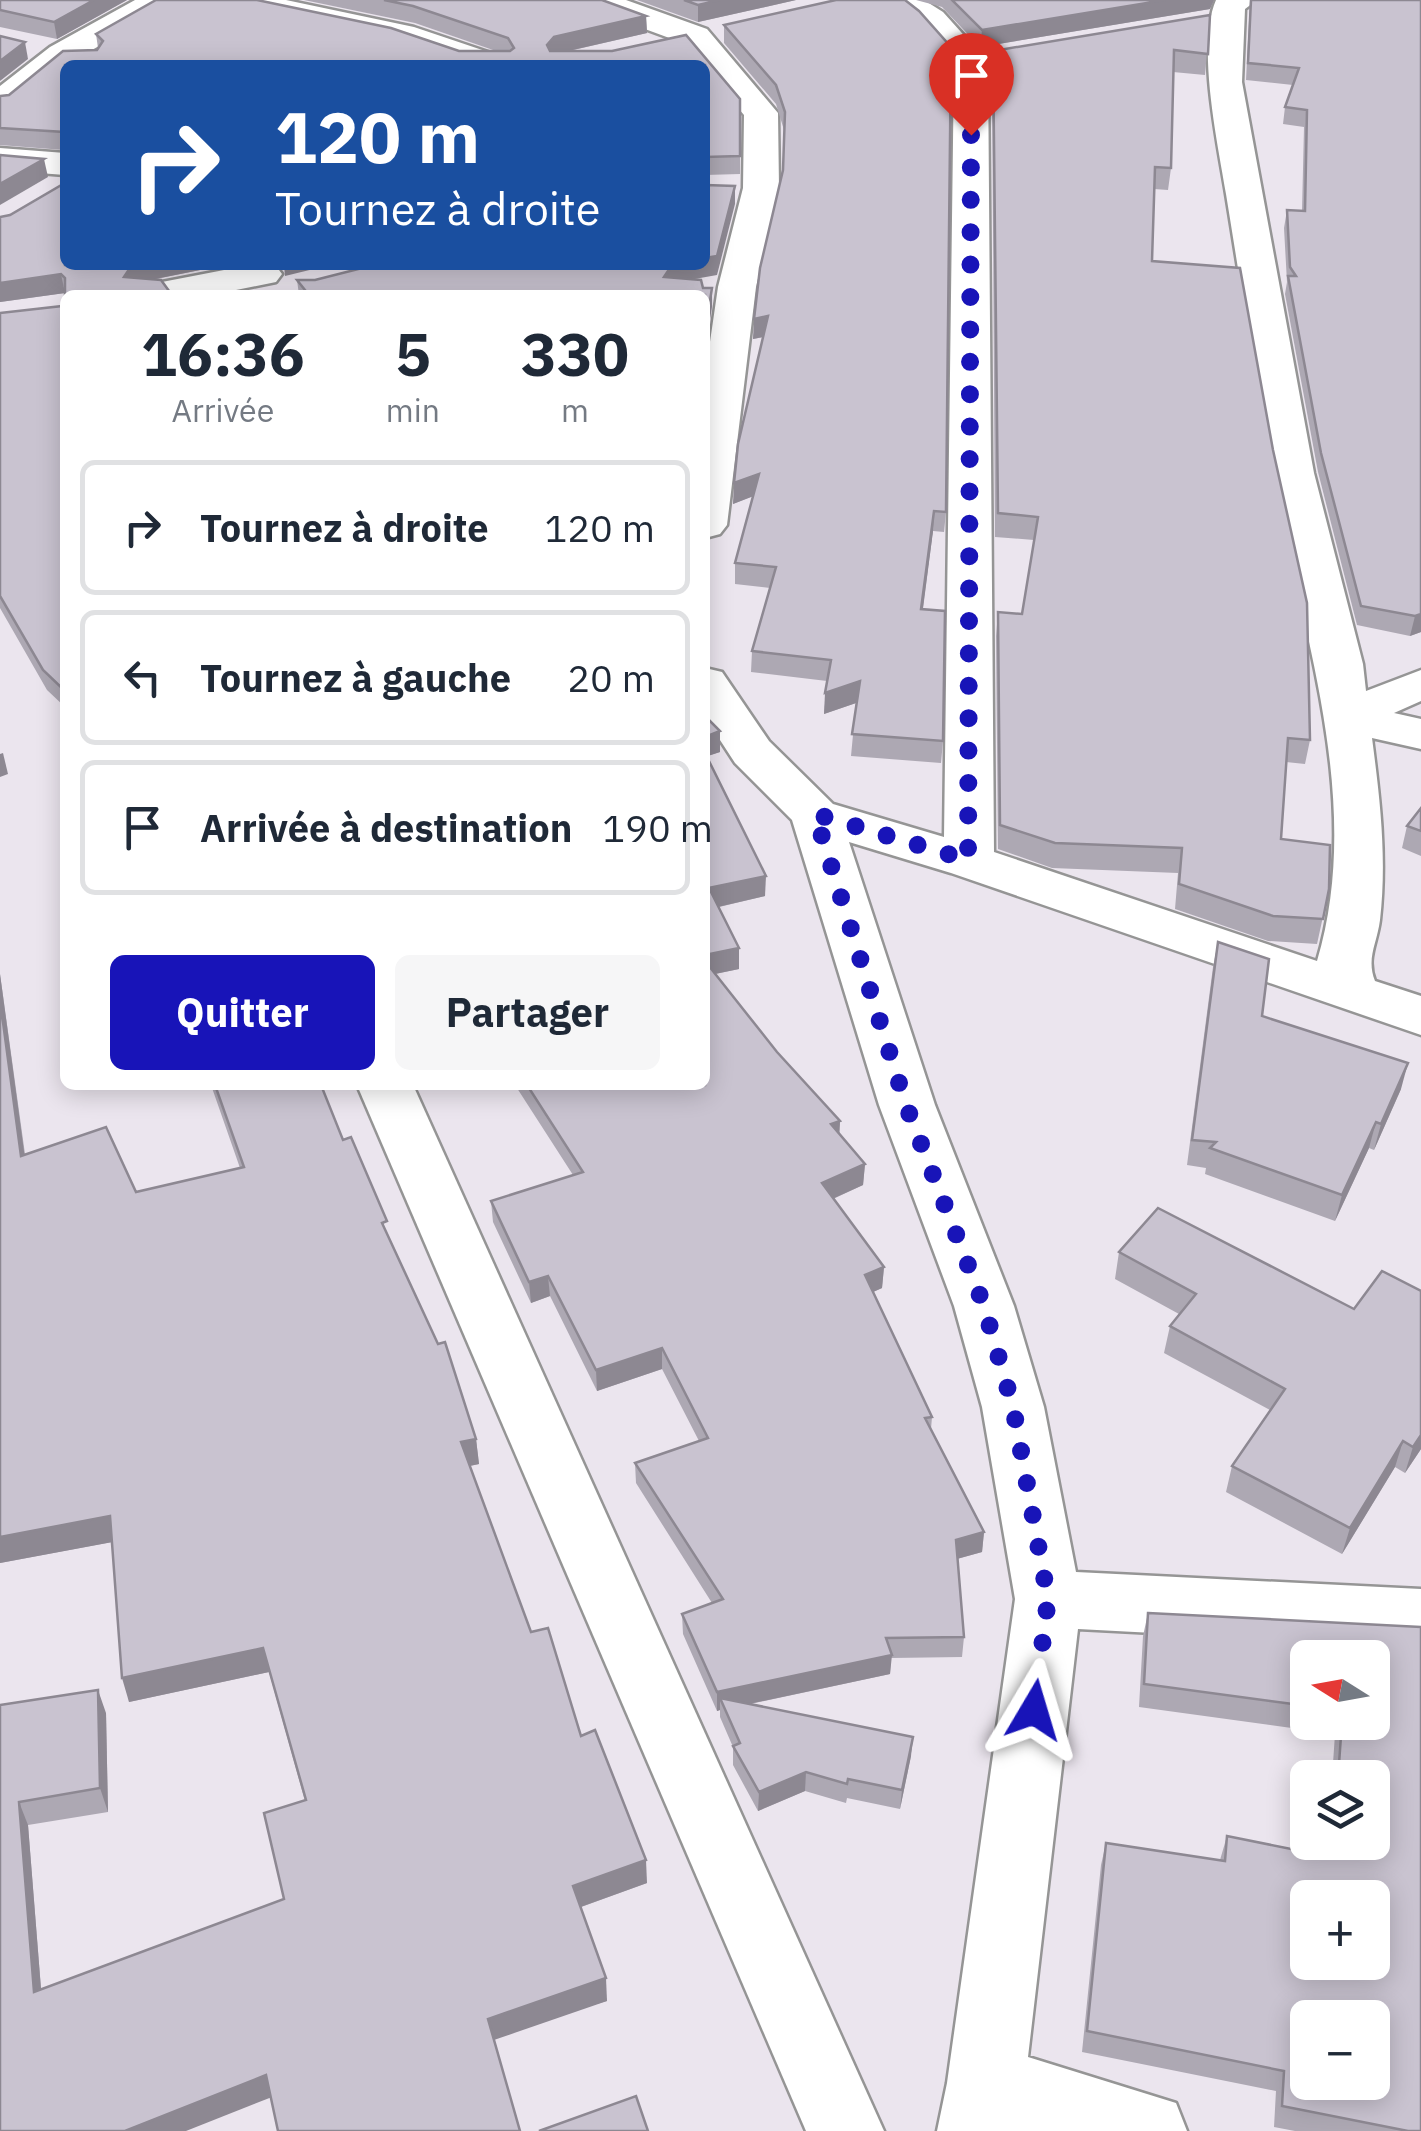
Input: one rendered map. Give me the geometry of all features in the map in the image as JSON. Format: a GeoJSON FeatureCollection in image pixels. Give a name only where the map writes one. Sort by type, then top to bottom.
{"type":"FeatureCollection","features":[{"type":"Feature","properties":{"kind":"street"},"geometry":{"type":"LineString","coordinates":[[0,102],[62,54],[158,0]]}},
{"type":"Feature","properties":{"kind":"street"},"geometry":{"type":"LineString","coordinates":[[240,0],[402,34],[479,60]]}},
{"type":"Feature","properties":{"kind":"street"},"geometry":{"type":"LineString","coordinates":[[596,0],[713,32],[761,114],[764,131],[742,189],[736,287],[715,385],[710,455]]}},
{"type":"Feature","properties":{"kind":"street"},"geometry":{"type":"LineString","coordinates":[[902,0],[991,58],[968,860]]}},
{"type":"Feature","properties":{"kind":"street"},"geometry":{"type":"LineString","coordinates":[[1218,15],[1225,82],[1293,473],[1340,664],[1359,831],[1354,922],[1342,964],[1353,991]]}},
{"type":"Feature","properties":{"kind":"street"},"geometry":{"type":"LineString","coordinates":[[640,48],[713,32]]}},
{"type":"Feature","properties":{"kind":"street"},"geometry":{"type":"LineString","coordinates":[[16,43],[91,60]]}},
{"type":"Feature","properties":{"kind":"street"},"geometry":{"type":"LineString","coordinates":[[0,159],[60,164]]}},
{"type":"Feature","properties":{"kind":"street"},"geometry":{"type":"LineString","coordinates":[[203,290],[277,283]]}},
{"type":"Feature","properties":{"kind":"street"},"geometry":{"type":"LineString","coordinates":[[710,292],[736,287]]}},
{"type":"Feature","properties":{"kind":"street"},"geometry":{"type":"LineString","coordinates":[[1346,717],[1421,684]]}},
{"type":"Feature","properties":{"kind":"street"},"geometry":{"type":"LineString","coordinates":[[710,689],[752,752],[815,814],[968,860],[1421,1016]]}},
{"type":"Feature","properties":{"kind":"street"},"geometry":{"type":"LineString","coordinates":[[1346,717],[1421,734]]}},
{"type":"Feature","properties":{"kind":"street"},"geometry":{"type":"LineString","coordinates":[[815,814],[906,1105],[989,1323],[1013,1407],[1048,1599],[981,2107],[1148,2131]]}},
{"type":"Feature","properties":{"kind":"street"},"geometry":{"type":"LineString","coordinates":[[387,1090],[846,2131]]}},
{"type":"Feature","properties":{"kind":"street"},"geometry":{"type":"LineString","coordinates":[[1048,1599],[1421,1618]]}},
{"type":"Feature","properties":{"kind":"building"},"geometry":{"type":"Polygon","coordinates":[[[0,0],[94,0],[54,22],[0,10],[0,0]]]}},
{"type":"Feature","properties":{"kind":"building"},"geometry":{"type":"Polygon","coordinates":[[[156,0],[257,0],[391,28],[459,51],[510,51],[514,48],[508,38],[384,0],[602,0],[646,16],[554,37],[547,45],[550,51],[612,51],[686,35],[707,60],[60,60],[60,132],[0,128],[0,96],[9,95],[63,51],[97,50],[103,41],[96,34],[156,0]]]}},
{"type":"Feature","properties":{"kind":"building"},"geometry":{"type":"Polygon","coordinates":[[[684,0],[720,0],[698,5],[684,0]]]}},
{"type":"Feature","properties":{"kind":"building"},"geometry":{"type":"Polygon","coordinates":[[[836,0],[905,0],[951,47],[946,512],[934,511],[921,609],[945,611],[943,741],[852,734],[860,681],[825,693],[831,660],[752,651],[776,567],[735,563],[759,474],[734,483],[738,444],[768,316],[754,319],[760,268],[783,170],[785,112],[776,85],[724,25],[836,0]]]}},
{"type":"Feature","properties":{"kind":"building"},"geometry":{"type":"Polygon","coordinates":[[[952,0],[1165,0],[982,30],[952,0]]]}},
{"type":"Feature","properties":{"kind":"building"},"geometry":{"type":"Polygon","coordinates":[[[1251,0],[1421,0],[1421,614],[1415,616],[1361,606],[1321,453],[1288,276],[1296,276],[1290,267],[1287,210],[1305,211],[1307,110],[1285,107],[1299,68],[1248,63],[1251,0]]]}},
{"type":"Feature","properties":{"kind":"building"},"geometry":{"type":"Polygon","coordinates":[[[1210,15],[1208,54],[1174,50],[1171,168],[1155,167],[1152,261],[1240,268],[1273,450],[1307,603],[1310,740],[1288,738],[1281,839],[1330,845],[1329,889],[1323,919],[1273,916],[1179,884],[1182,848],[1055,843],[1000,825],[998,612],[1022,614],[1038,517],[998,513],[993,51],[1210,15]]]}},
{"type":"Feature","properties":{"kind":"building"},"geometry":{"type":"Polygon","coordinates":[[[0,36],[25,42],[0,61],[0,36]]]}},
{"type":"Feature","properties":{"kind":"building"},"geometry":{"type":"Polygon","coordinates":[[[710,63],[740,99],[740,156],[710,157],[710,63]]]}},
{"type":"Feature","properties":{"kind":"building"},"geometry":{"type":"Polygon","coordinates":[[[0,155],[44,159],[0,184],[0,155]]]}},
{"type":"Feature","properties":{"kind":"building"},"geometry":{"type":"Polygon","coordinates":[[[710,185],[735,186],[717,256],[710,257],[710,185]]]}},
{"type":"Feature","properties":{"kind":"building"},"geometry":{"type":"Polygon","coordinates":[[[60,186],[60,270],[129,270],[124,277],[161,280],[168,290],[65,290],[61,274],[0,283],[0,217],[60,186]]]}},
{"type":"Feature","properties":{"kind":"building"},"geometry":{"type":"Polygon","coordinates":[[[354,270],[669,270],[664,277],[701,280],[703,288],[712,288],[710,300],[710,290],[305,290],[297,280],[315,280],[354,270]]]}},
{"type":"Feature","properties":{"kind":"building"},"geometry":{"type":"Polygon","coordinates":[[[60,306],[60,686],[43,670],[0,596],[0,313],[60,306]]]}},
{"type":"Feature","properties":{"kind":"building"},"geometry":{"type":"Polygon","coordinates":[[[710,721],[720,731],[710,735],[710,721]]]}},
{"type":"Feature","properties":{"kind":"building"},"geometry":{"type":"Polygon","coordinates":[[[710,763],[766,876],[710,888],[710,763]]]}},
{"type":"Feature","properties":{"kind":"building"},"geometry":{"type":"Polygon","coordinates":[[[1421,808],[1421,831],[1407,826],[1421,808]]]}},
{"type":"Feature","properties":{"kind":"building"},"geometry":{"type":"Polygon","coordinates":[[[710,890],[739,948],[710,954],[710,890]]]}},
{"type":"Feature","properties":{"kind":"building"},"geometry":{"type":"Polygon","coordinates":[[[1218,942],[1269,959],[1262,1016],[1408,1063],[1381,1124],[1376,1122],[1342,1195],[1210,1148],[1216,1142],[1192,1140],[1218,942]]]}},
{"type":"Feature","properties":{"kind":"building"},"geometry":{"type":"Polygon","coordinates":[[[710,967],[777,1052],[840,1121],[831,1124],[865,1164],[822,1183],[884,1267],[865,1275],[932,1417],[925,1418],[984,1532],[956,1540],[964,1637],[886,1638],[892,1655],[717,1692],[682,1614],[723,1599],[635,1463],[708,1438],[662,1348],[596,1370],[548,1276],[529,1282],[491,1201],[583,1172],[530,1090],[710,1090],[710,967]]]}},
{"type":"Feature","properties":{"kind":"building"},"geometry":{"type":"Polygon","coordinates":[[[0,1000],[21,1156],[106,1127],[136,1192],[244,1167],[217,1090],[323,1090],[343,1140],[351,1137],[387,1221],[382,1223],[438,1344],[445,1342],[476,1439],[461,1442],[531,1632],[548,1628],[581,1736],[595,1730],[646,1860],[573,1886],[606,1978],[488,2019],[520,2131],[278,2131],[266,2075],[125,2131],[0,2131],[0,1705],[98,1690],[100,1788],[19,1802],[34,1992],[284,1899],[264,1813],[306,1800],[263,1648],[122,1678],[110,1516],[0,1537],[0,1000]]]}},
{"type":"Feature","properties":{"kind":"building"},"geometry":{"type":"Polygon","coordinates":[[[1158,1208],[1354,1309],[1382,1271],[1421,1291],[1421,1435],[1413,1447],[1403,1441],[1350,1528],[1232,1466],[1285,1389],[1170,1326],[1196,1294],[1119,1252],[1158,1208]]]}},
{"type":"Feature","properties":{"kind":"building"},"geometry":{"type":"Polygon","coordinates":[[[1148,1613],[1421,1627],[1421,2131],[1282,2106],[1284,2071],[1087,2031],[1106,1843],[1225,1861],[1227,1836],[1290,1849],[1290,1860],[1390,1860],[1390,1760],[1339,1760],[1341,1740],[1390,1740],[1390,1640],[1290,1640],[1290,1704],[1144,1684],[1148,1613]]]}},
{"type":"Feature","properties":{"kind":"building"},"geometry":{"type":"Polygon","coordinates":[[[720,1698],[913,1737],[902,1790],[848,1779],[847,1784],[806,1772],[759,1792],[733,1746],[740,1743],[720,1698]]]}},
{"type":"Feature","properties":{"kind":"building"},"geometry":{"type":"Polygon","coordinates":[[[636,2096],[648,2131],[539,2131],[636,2096]]]}},
{"type":"Feature","properties":{"kind":"route"},"geometry":{"type":"LineString","coordinates":[[971,135],[968,860],[815,814],[906,1105],[984,1306],[1013,1407],[1048,1599],[1034,1710]]}}]}
